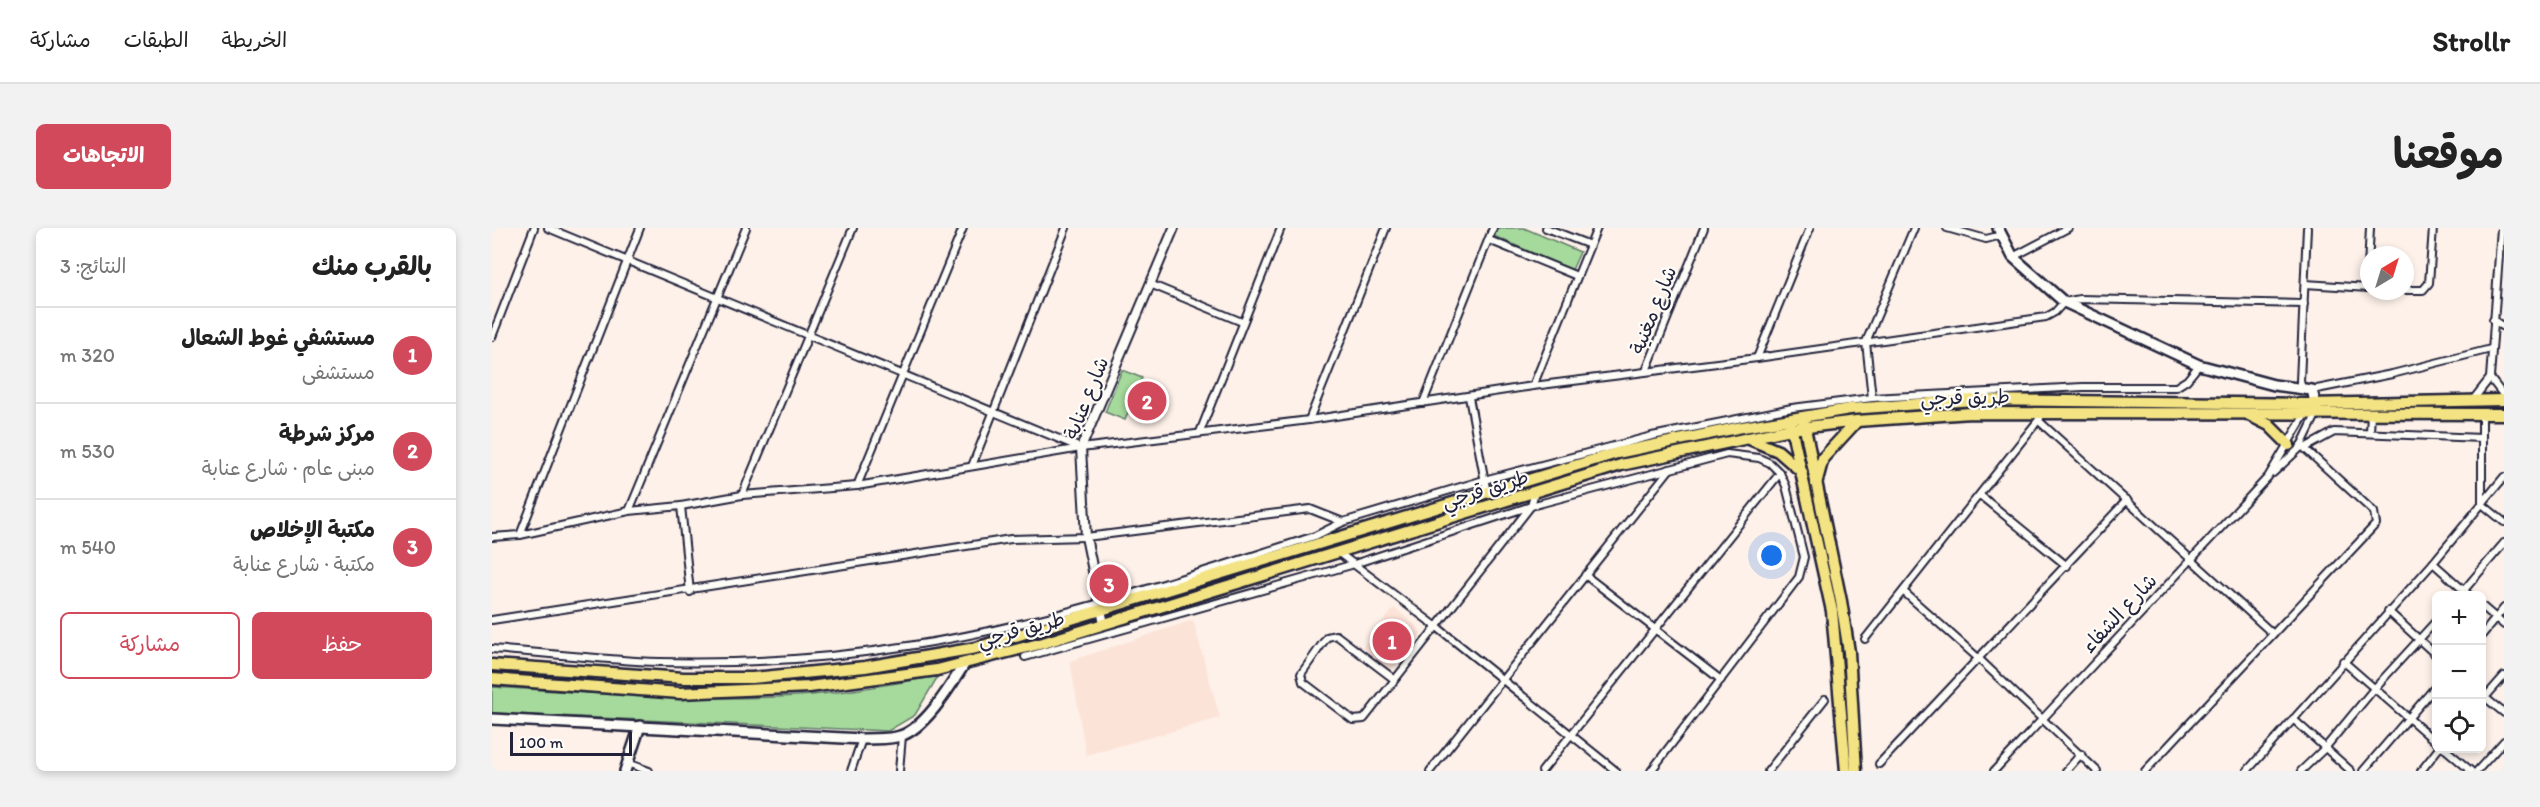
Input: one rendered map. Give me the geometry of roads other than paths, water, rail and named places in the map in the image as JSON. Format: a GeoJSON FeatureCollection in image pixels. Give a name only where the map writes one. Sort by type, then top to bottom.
{"type":"FeatureCollection","features":[{"type":"Feature","properties":{"kind":"main road"},"geometry":{"type":"LineString","coordinates":[[2000,232],[2013,257],[2064,302],[2199,365],[2274,385],[2311,402]]}},
{"type":"Feature","properties":{"kind":"main road","name":"طريق قرجي"},"geometry":{"type":"LineString","coordinates":[[492,665],[684,678],[796,674],[866,668],[976,648],[1101,607],[1617,453],[1803,422],[1850,409],[1974,400],[2311,402],[2472,401],[2504,398]]}},
{"type":"Feature","properties":{"kind":"main road","name":"طريق قرجي"},"geometry":{"type":"LineString","coordinates":[[1803,422],[1857,421],[1971,413],[2041,417],[2246,413],[2311,402],[2371,414],[2504,414]]}},
{"type":"Feature","properties":{"kind":"main road"},"geometry":{"type":"LineString","coordinates":[[2246,413],[2268,426],[2289,445]]}},
{"type":"Feature","properties":{"kind":"main road"},"geometry":{"type":"LineString","coordinates":[[1816,484],[1823,458],[1857,421]]}},
{"type":"Feature","properties":{"kind":"main road"},"geometry":{"type":"LineString","coordinates":[[1803,422],[1832,549],[1849,652],[1856,771]]}},
{"type":"Feature","properties":{"kind":"main road"},"geometry":{"type":"LineString","coordinates":[[1790,424],[1832,611],[1846,771]]}},
{"type":"Feature","properties":{"kind":"main road","name":"طريق قرجي"},"geometry":{"type":"LineString","coordinates":[[492,679],[680,693],[748,691],[866,681],[965,663],[1104,624],[1621,465],[1747,438],[1790,424]]}},
{"type":"Feature","properties":{"kind":"main road"},"geometry":{"type":"LineString","coordinates":[[1747,438],[1778,451],[1802,472]]}},
{"type":"Feature","properties":{"kind":"main road"},"geometry":{"type":"LineString","coordinates":[[1617,453],[1621,465]]}},
{"type":"Feature","properties":{"kind":"main road"},"geometry":{"type":"LineString","coordinates":[[492,719],[862,739],[902,736],[938,704],[965,663]]}},
{"type":"Feature","properties":{"kind":"main road"},"geometry":{"type":"LineString","coordinates":[[626,767],[640,726]]}},
{"type":"Feature","properties":{"kind":"street"},"geometry":{"type":"LineString","coordinates":[[492,336],[534,228]]}},
{"type":"Feature","properties":{"kind":"street"},"geometry":{"type":"LineString","coordinates":[[548,228],[1081,448]]}},
{"type":"Feature","properties":{"kind":"street"},"geometry":{"type":"LineString","coordinates":[[520,535],[640,228]]}},
{"type":"Feature","properties":{"kind":"street"},"geometry":{"type":"LineString","coordinates":[[629,511],[746,228]]}},
{"type":"Feature","properties":{"kind":"street"},"geometry":{"type":"LineString","coordinates":[[742,495],[853,228]]}},
{"type":"Feature","properties":{"kind":"street"},"geometry":{"type":"LineString","coordinates":[[857,486],[963,228]]}},
{"type":"Feature","properties":{"kind":"street"},"geometry":{"type":"LineString","coordinates":[[972,466],[1066,228]]}},
{"type":"Feature","properties":{"kind":"street","name":"شارع عنابة"},"geometry":{"type":"LineString","coordinates":[[1104,624],[1086,537],[1081,448],[1174,228]]}},
{"type":"Feature","properties":{"kind":"street"},"geometry":{"type":"LineString","coordinates":[[1200,432],[1281,228]]}},
{"type":"Feature","properties":{"kind":"street"},"geometry":{"type":"LineString","coordinates":[[1309,420],[1386,228]]}},
{"type":"Feature","properties":{"kind":"street"},"geometry":{"type":"LineString","coordinates":[[1423,403],[1493,228]]}},
{"type":"Feature","properties":{"kind":"street"},"geometry":{"type":"LineString","coordinates":[[1546,228],[1590,245]]}},
{"type":"Feature","properties":{"kind":"street"},"geometry":{"type":"LineString","coordinates":[[1533,386],[1597,228]]}},
{"type":"Feature","properties":{"kind":"street","name":"شارع مغنية"},"geometry":{"type":"LineString","coordinates":[[1646,371],[1704,228]]}},
{"type":"Feature","properties":{"kind":"street"},"geometry":{"type":"LineString","coordinates":[[1757,358],[1810,228]]}},
{"type":"Feature","properties":{"kind":"street"},"geometry":{"type":"LineString","coordinates":[[1872,398],[1866,342],[1914,228]]}},
{"type":"Feature","properties":{"kind":"street"},"geometry":{"type":"LineString","coordinates":[[1947,228],[1986,239],[2000,232]]}},
{"type":"Feature","properties":{"kind":"street"},"geometry":{"type":"LineString","coordinates":[[2013,257],[2068,228]]}},
{"type":"Feature","properties":{"kind":"street"},"geometry":{"type":"LineString","coordinates":[[2307,228],[2300,381],[2311,402],[2392,374],[2491,349]]}},
{"type":"Feature","properties":{"kind":"street"},"geometry":{"type":"LineString","coordinates":[[2369,246],[2370,228]]}},
{"type":"Feature","properties":{"kind":"street"},"geometry":{"type":"LineString","coordinates":[[2414,290],[2423,290],[2429,283],[2433,228]]}},
{"type":"Feature","properties":{"kind":"street"},"geometry":{"type":"LineString","coordinates":[[2472,401],[2490,378],[2502,232]]}},
{"type":"Feature","properties":{"kind":"street"},"geometry":{"type":"LineString","coordinates":[[1489,240],[1577,276]]}},
{"type":"Feature","properties":{"kind":"street"},"geometry":{"type":"LineString","coordinates":[[1150,284],[1242,322]]}},
{"type":"Feature","properties":{"kind":"street"},"geometry":{"type":"LineString","coordinates":[[2305,284],[2360,287]]}},
{"type":"Feature","properties":{"kind":"street"},"geometry":{"type":"LineString","coordinates":[[492,537],[520,535],[629,511],[681,506],[742,495],[857,486],[1081,448],[1309,420],[1533,386],[1757,358],[2046,317],[2055,312],[2064,302],[2095,297],[2304,304]]}},
{"type":"Feature","properties":{"kind":"street"},"geometry":{"type":"LineString","coordinates":[[2493,320],[2504,327]]}},
{"type":"Feature","properties":{"kind":"street"},"geometry":{"type":"LineString","coordinates":[[492,649],[659,662],[767,660],[907,646],[1101,607],[1316,536],[1343,522],[1484,480],[1652,436],[1792,408],[1872,398],[2083,387],[2176,387],[2187,380],[2199,365]]}},
{"type":"Feature","properties":{"kind":"street"},"geometry":{"type":"LineString","coordinates":[[2490,378],[2504,398]]}},
{"type":"Feature","properties":{"kind":"street"},"geometry":{"type":"LineString","coordinates":[[1469,397],[1487,493]]}},
{"type":"Feature","properties":{"kind":"street","name":"شارع الشفاء"},"geometry":{"type":"LineString","coordinates":[[2268,477],[2289,445],[2311,402]]}},
{"type":"Feature","properties":{"kind":"street","name":"شارع الشفاء"},"geometry":{"type":"LineString","coordinates":[[1994,771],[2268,477],[2303,447],[2311,402]]}},
{"type":"Feature","properties":{"kind":"street"},"geometry":{"type":"LineString","coordinates":[[2370,432],[2371,414]]}},
{"type":"Feature","properties":{"kind":"street"},"geometry":{"type":"LineString","coordinates":[[2482,414],[2482,504]]}},
{"type":"Feature","properties":{"kind":"street"},"geometry":{"type":"LineString","coordinates":[[1865,639],[1981,496],[2041,417],[2127,500],[2272,633]]}},
{"type":"Feature","properties":{"kind":"street"},"geometry":{"type":"LineString","coordinates":[[2145,771],[2376,524],[2374,512],[2303,447],[2334,432],[2482,438]]}},
{"type":"Feature","properties":{"kind":"street"},"geometry":{"type":"LineString","coordinates":[[1025,657],[1351,565],[1531,506],[1727,454],[1749,455],[1770,463],[1780,473],[1786,486],[1803,557],[1794,586],[1651,771]]}},
{"type":"Feature","properties":{"kind":"street"},"geometry":{"type":"LineString","coordinates":[[1430,771],[1670,468]]}},
{"type":"Feature","properties":{"kind":"street"},"geometry":{"type":"LineString","coordinates":[[1542,771],[1780,473]]}},
{"type":"Feature","properties":{"kind":"street"},"geometry":{"type":"LineString","coordinates":[[2247,771],[2433,563],[2504,477]]}},
{"type":"Feature","properties":{"kind":"street"},"geometry":{"type":"LineString","coordinates":[[1394,679],[1336,634],[1327,637],[1301,675],[1303,682],[1353,720],[1364,719],[1531,506],[1535,492]]}},
{"type":"Feature","properties":{"kind":"street"},"geometry":{"type":"LineString","coordinates":[[1981,496],[2067,566]]}},
{"type":"Feature","properties":{"kind":"street"},"geometry":{"type":"LineString","coordinates":[[1879,764],[2127,500]]}},
{"type":"Feature","properties":{"kind":"street"},"geometry":{"type":"LineString","coordinates":[[2482,504],[2504,522]]}},
{"type":"Feature","properties":{"kind":"street"},"geometry":{"type":"LineString","coordinates":[[681,506],[690,592]]}},
{"type":"Feature","properties":{"kind":"street"},"geometry":{"type":"LineString","coordinates":[[492,621],[690,592],[1011,539],[1086,537],[1311,509],[1343,522]]}},
{"type":"Feature","properties":{"kind":"street"},"geometry":{"type":"LineString","coordinates":[[2463,591],[2504,543]]}},
{"type":"Feature","properties":{"kind":"street"},"geometry":{"type":"LineString","coordinates":[[1803,557],[1832,549]]}},
{"type":"Feature","properties":{"kind":"street"},"geometry":{"type":"LineString","coordinates":[[1339,553],[1351,565],[1437,627],[1616,771]]}},
{"type":"Feature","properties":{"kind":"street"},"geometry":{"type":"LineString","coordinates":[[2433,563],[2459,591]]}},
{"type":"Feature","properties":{"kind":"street"},"geometry":{"type":"LineString","coordinates":[[1585,575],[1720,680]]}},
{"type":"Feature","properties":{"kind":"street"},"geometry":{"type":"LineString","coordinates":[[1904,592],[1978,658],[2097,771]]}},
{"type":"Feature","properties":{"kind":"street"},"geometry":{"type":"LineString","coordinates":[[2486,629],[2504,608]]}},
{"type":"Feature","properties":{"kind":"street"},"geometry":{"type":"LineString","coordinates":[[2486,610],[2504,625]]}},
{"type":"Feature","properties":{"kind":"street"},"geometry":{"type":"LineString","coordinates":[[2388,611],[2432,651]]}},
{"type":"Feature","properties":{"kind":"street"},"geometry":{"type":"LineString","coordinates":[[2301,771],[2325,748],[2373,690],[2432,626]]}},
{"type":"Feature","properties":{"kind":"street"},"geometry":{"type":"LineString","coordinates":[[2343,662],[2432,739]]}},
{"type":"Feature","properties":{"kind":"street"},"geometry":{"type":"LineString","coordinates":[[2486,694],[2504,676]]}},
{"type":"Feature","properties":{"kind":"street"},"geometry":{"type":"LineString","coordinates":[[2363,771],[2432,691]]}},
{"type":"Feature","properties":{"kind":"street"},"geometry":{"type":"LineString","coordinates":[[1768,771],[1825,699]]}},
{"type":"Feature","properties":{"kind":"street"},"geometry":{"type":"LineString","coordinates":[[2483,699],[2504,713]]}},
{"type":"Feature","properties":{"kind":"street"},"geometry":{"type":"LineString","coordinates":[[2293,719],[2351,771]]}},
{"type":"Feature","properties":{"kind":"street"},"geometry":{"type":"LineString","coordinates":[[899,771],[902,736]]}},
{"type":"Feature","properties":{"kind":"street"},"geometry":{"type":"LineString","coordinates":[[851,771],[862,739]]}},
{"type":"Feature","properties":{"kind":"street"},"geometry":{"type":"LineString","coordinates":[[2477,771],[2504,741]]}},
{"type":"Feature","properties":{"kind":"street"},"geometry":{"type":"LineString","coordinates":[[2421,771],[2435,753]]}},
{"type":"Feature","properties":{"kind":"street"},"geometry":{"type":"LineString","coordinates":[[2450,753],[2471,771]]}},
{"type":"Feature","properties":{"kind":"street"},"geometry":{"type":"LineString","coordinates":[[2066,771],[2081,754]]}},
{"type":"Feature","properties":{"kind":"street"},"geometry":{"type":"LineString","coordinates":[[626,767],[649,771]]}},
{"type":"Feature","properties":{"kind":"place","name":"مركز شرطة"},"geometry":{"type":"Point","coordinates":[1147,401]}},
{"type":"Feature","properties":{"kind":"place","name":"مكتبة الإخلاص"},"geometry":{"type":"Point","coordinates":[1109,584]}},
{"type":"Feature","properties":{"kind":"place","name":"مستشفي غوط الشعال"},"geometry":{"type":"Point","coordinates":[1392,641]}}]}
